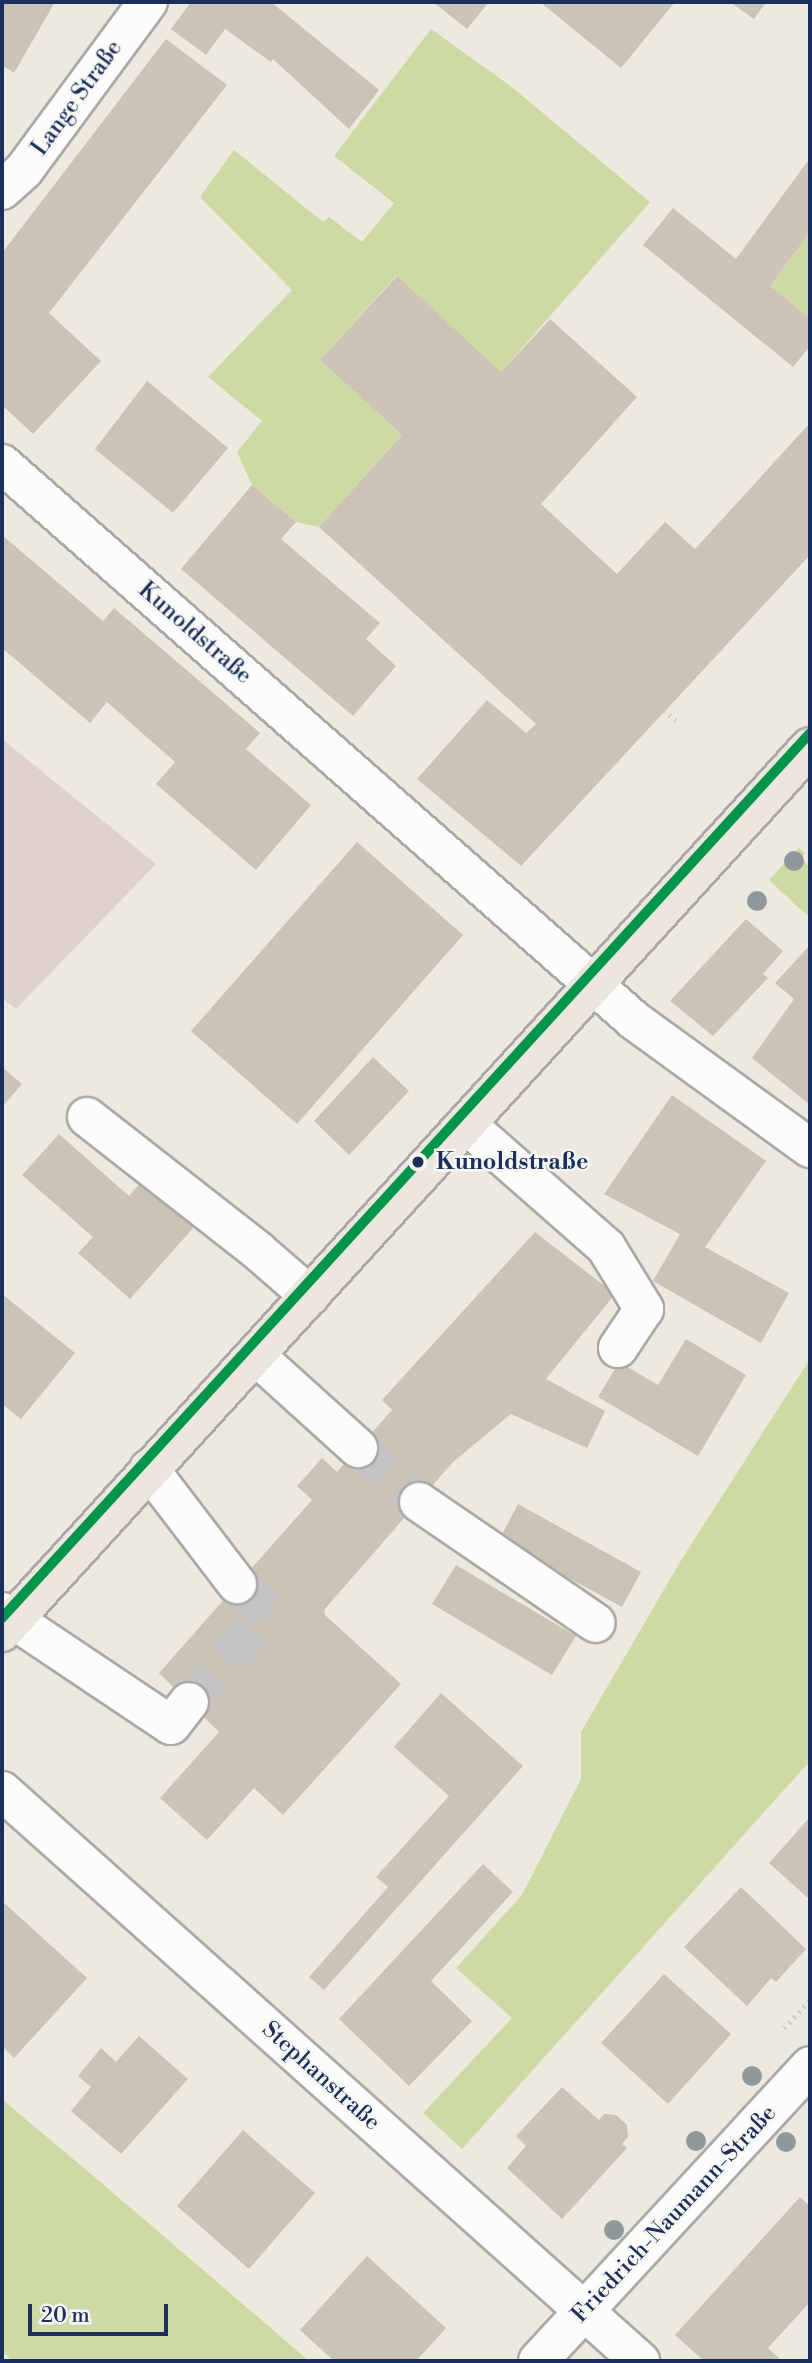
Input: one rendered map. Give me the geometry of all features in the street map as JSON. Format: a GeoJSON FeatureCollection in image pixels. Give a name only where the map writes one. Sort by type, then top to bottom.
{"type":"FeatureCollection","features":[{"type":"Feature","properties":{"kind":"main road"},"geometry":{"type":"LineString","coordinates":[[6,1621],[310,1296],[810,747]]}},
{"type":"Feature","properties":{"kind":"street","name":"Lange Straße"},"geometry":{"type":"LineString","coordinates":[[2,190],[24,170],[148,2]]}},
{"type":"Feature","properties":{"kind":"street","name":"Kunoldstraße"},"geometry":{"type":"LineString","coordinates":[[2,464],[635,1021],[810,1148]]}},
{"type":"Feature","properties":{"kind":"street"},"geometry":{"type":"LineString","coordinates":[[87,1117],[257,1250],[310,1296]]}},
{"type":"Feature","properties":{"kind":"street"},"geometry":{"type":"LineString","coordinates":[[466,1124],[606,1247],[644,1309],[618,1348]]}},
{"type":"Feature","properties":{"kind":"street"},"geometry":{"type":"LineString","coordinates":[[255,1355],[358,1448]]}},
{"type":"Feature","properties":{"kind":"street"},"geometry":{"type":"LineString","coordinates":[[149,1469],[237,1584]]}},
{"type":"Feature","properties":{"kind":"street"},"geometry":{"type":"LineString","coordinates":[[419,1502],[596,1622]]}},
{"type":"Feature","properties":{"kind":"street"},"geometry":{"type":"LineString","coordinates":[[6,1621],[171,1725],[189,1702]]}},
{"type":"Feature","properties":{"kind":"street","name":"Stephanstraße"},"geometry":{"type":"LineString","coordinates":[[2,1791],[640,2361]]}},
{"type":"Feature","properties":{"kind":"street","name":"Friedrich-Naumann-Straße"},"geometry":{"type":"LineString","coordinates":[[538,2361],[810,2066]]}},
{"type":"Feature","properties":{"kind":"path"},"geometry":{"type":"LineString","coordinates":[[664,710],[679,723]]}},
{"type":"Feature","properties":{"kind":"shaded area"},"geometry":{"type":"Polygon","coordinates":[[[2,739],[156,864],[16,1009],[2,998],[2,739]]]}},
{"type":"Feature","properties":{"kind":"green space"},"geometry":{"type":"Polygon","coordinates":[[[431,29],[513,88],[650,202],[501,372],[396,276],[320,360],[402,435],[319,527],[296,522],[252,485],[237,452],[262,421],[208,377],[292,290],[200,197],[234,150],[323,222],[329,217],[362,242],[394,203],[334,156],[431,29]]]}},
{"type":"Feature","properties":{"kind":"green space"},"geometry":{"type":"Polygon","coordinates":[[[810,232],[810,318],[770,286],[810,232]]]}},
{"type":"Feature","properties":{"kind":"green space"},"geometry":{"type":"Polygon","coordinates":[[[799,848],[805,853],[801,859],[810,867],[810,918],[769,880],[799,848]]]}},
{"type":"Feature","properties":{"kind":"green space"},"geometry":{"type":"Polygon","coordinates":[[[810,1359],[810,1761],[462,2149],[423,2113],[512,2018],[456,1968],[522,1895],[581,1779],[581,1732],[683,1557],[810,1359]]]}},
{"type":"Feature","properties":{"kind":"green space"},"geometry":{"type":"Polygon","coordinates":[[[2,2099],[309,2361],[12,2361],[2,2351],[2,2099]]]}},
{"type":"Feature","properties":{"kind":"building"},"geometry":{"type":"Polygon","coordinates":[[[2,2],[55,2],[14,73],[2,65],[2,2]]]}},
{"type":"Feature","properties":{"kind":"building"},"geometry":{"type":"Polygon","coordinates":[[[191,2],[271,2],[379,90],[349,129],[273,59],[271,62],[225,29],[206,55],[171,29],[191,2]]]}},
{"type":"Feature","properties":{"kind":"building"},"geometry":{"type":"Polygon","coordinates":[[[433,2],[489,2],[467,29],[433,2]]]}},
{"type":"Feature","properties":{"kind":"building"},"geometry":{"type":"Polygon","coordinates":[[[540,2],[675,2],[621,68],[540,2]]]}},
{"type":"Feature","properties":{"kind":"building"},"geometry":{"type":"Polygon","coordinates":[[[730,2],[766,2],[754,19],[730,2]]]}},
{"type":"Feature","properties":{"kind":"building"},"geometry":{"type":"Polygon","coordinates":[[[166,39],[227,85],[49,313],[101,361],[33,434],[2,405],[2,253],[166,39]]]}},
{"type":"Feature","properties":{"kind":"building"},"geometry":{"type":"Polygon","coordinates":[[[810,158],[810,232],[770,286],[810,318],[810,346],[793,367],[643,245],[673,208],[736,259],[810,158]]]}},
{"type":"Feature","properties":{"kind":"building"},"geometry":{"type":"Polygon","coordinates":[[[397,276],[501,372],[550,319],[637,397],[541,504],[617,574],[665,522],[695,549],[810,423],[810,555],[521,866],[417,779],[487,700],[526,733],[536,724],[319,527],[402,435],[320,360],[397,276]]]}},
{"type":"Feature","properties":{"kind":"building"},"geometry":{"type":"Polygon","coordinates":[[[147,381],[228,448],[173,513],[95,449],[147,381]]]}},
{"type":"Feature","properties":{"kind":"building"},"geometry":{"type":"Polygon","coordinates":[[[252,485],[296,522],[281,539],[380,623],[366,639],[396,666],[353,716],[181,569],[252,485]]]}},
{"type":"Feature","properties":{"kind":"building"},"geometry":{"type":"Polygon","coordinates":[[[2,535],[103,621],[114,608],[260,733],[246,749],[311,805],[256,870],[156,784],[175,762],[107,702],[90,723],[2,648],[2,535]]]}},
{"type":"Feature","properties":{"kind":"building"},"geometry":{"type":"Polygon","coordinates":[[[357,842],[463,935],[297,1124],[191,1031],[357,842]]]}},
{"type":"Feature","properties":{"kind":"building"},"geometry":{"type":"Polygon","coordinates":[[[746,919],[783,951],[763,974],[768,978],[713,1036],[670,1001],[746,919]]]}},
{"type":"Feature","properties":{"kind":"building"},"geometry":{"type":"Polygon","coordinates":[[[810,945],[810,1105],[752,1058],[794,999],[775,983],[810,945]]]}},
{"type":"Feature","properties":{"kind":"building"},"geometry":{"type":"Polygon","coordinates":[[[373,1057],[409,1091],[349,1155],[314,1121],[373,1057]]]}},
{"type":"Feature","properties":{"kind":"building"},"geometry":{"type":"Polygon","coordinates":[[[2,1067],[22,1084],[2,1107],[2,1067]]]}},
{"type":"Feature","properties":{"kind":"building"},"geometry":{"type":"Polygon","coordinates":[[[672,1095],[766,1161],[705,1247],[789,1293],[761,1343],[653,1281],[680,1234],[604,1194],[672,1095]]]}},
{"type":"Feature","properties":{"kind":"building"},"geometry":{"type":"Polygon","coordinates":[[[59,1134],[129,1196],[142,1181],[194,1227],[130,1299],[78,1253],[93,1237],[22,1175],[59,1134]]]}},
{"type":"Feature","properties":{"kind":"building"},"geometry":{"type":"Polygon","coordinates":[[[535,1232],[615,1294],[546,1379],[605,1411],[587,1448],[511,1414],[452,1463],[324,1610],[325,1615],[401,1684],[283,1815],[254,1788],[207,1840],[160,1798],[219,1732],[159,1673],[312,1500],[297,1486],[322,1458],[337,1472],[392,1410],[382,1400],[535,1232]]]}},
{"type":"Feature","properties":{"kind":"building"},"geometry":{"type":"Polygon","coordinates":[[[2,1294],[75,1353],[21,1419],[2,1404],[2,1294]]]}},
{"type":"Feature","properties":{"kind":"building"},"geometry":{"type":"Polygon","coordinates":[[[686,1339],[746,1375],[698,1456],[598,1397],[619,1362],[658,1385],[686,1339]]]}},
{"type":"Feature","properties":{"kind":"building"},"geometry":{"type":"Polygon","coordinates":[[[518,1504],[641,1572],[622,1607],[499,1540],[518,1504]]]}},
{"type":"Feature","properties":{"kind":"building"},"geometry":{"type":"Polygon","coordinates":[[[456,1565],[576,1636],[552,1675],[432,1604],[456,1565]]]}},
{"type":"Feature","properties":{"kind":"building"},"geometry":{"type":"Polygon","coordinates":[[[441,1693],[523,1766],[324,1990],[309,1977],[388,1887],[376,1877],[449,1796],[394,1747],[441,1693]]]}},
{"type":"Feature","properties":{"kind":"building"},"geometry":{"type":"Polygon","coordinates":[[[810,1817],[810,1900],[769,1863],[810,1817]]]}},
{"type":"Feature","properties":{"kind":"building"},"geometry":{"type":"Polygon","coordinates":[[[483,1864],[513,1892],[431,1981],[472,2021],[409,2086],[339,2019],[483,1864]]]}},
{"type":"Feature","properties":{"kind":"building"},"geometry":{"type":"Polygon","coordinates":[[[741,1887],[806,1949],[776,1982],[771,1978],[747,2006],[684,1947],[741,1887]]]}},
{"type":"Feature","properties":{"kind":"building"},"geometry":{"type":"Polygon","coordinates":[[[2,1901],[87,1978],[14,2058],[2,2046],[2,1901]]]}},
{"type":"Feature","properties":{"kind":"building"},"geometry":{"type":"Polygon","coordinates":[[[664,1974],[731,2034],[668,2104],[601,2043],[664,1974]]]}},
{"type":"Feature","properties":{"kind":"building"},"geometry":{"type":"Polygon","coordinates":[[[139,2036],[188,2079],[121,2154],[71,2111],[91,2087],[78,2076],[101,2048],[116,2062],[139,2036]]]}},
{"type":"Feature","properties":{"kind":"building"},"geometry":{"type":"Polygon","coordinates":[[[562,2087],[599,2120],[604,2114],[616,2115],[627,2125],[628,2137],[622,2144],[627,2148],[562,2219],[507,2168],[526,2146],[516,2136],[562,2087]]]}},
{"type":"Feature","properties":{"kind":"building"},"geometry":{"type":"Polygon","coordinates":[[[243,2130],[315,2193],[249,2269],[177,2206],[243,2130]]]}},
{"type":"Feature","properties":{"kind":"building"},"geometry":{"type":"Polygon","coordinates":[[[800,2197],[810,2206],[810,2302],[768,2348],[782,2361],[704,2361],[675,2335],[800,2197]]]}},
{"type":"Feature","properties":{"kind":"building"},"geometry":{"type":"Polygon","coordinates":[[[367,2256],[446,2328],[416,2361],[334,2361],[300,2330],[367,2256]]]}},
{"type":"Feature","properties":{"kind":"tunnel"},"geometry":{"type":"LineString","coordinates":[[358,1448],[419,1502]]}},
{"type":"Feature","properties":{"kind":"tunnel"},"geometry":{"type":"LineString","coordinates":[[189,1702],[267,1613],[237,1584]]}},
{"type":"Feature","properties":{"kind":"transit line"},"geometry":{"type":"LineString","coordinates":[[2,1618],[810,733]]}},
{"type":"Feature","properties":{"kind":"place","name":"Kunoldstraße"},"geometry":{"type":"Point","coordinates":[418,1162]}}]}
